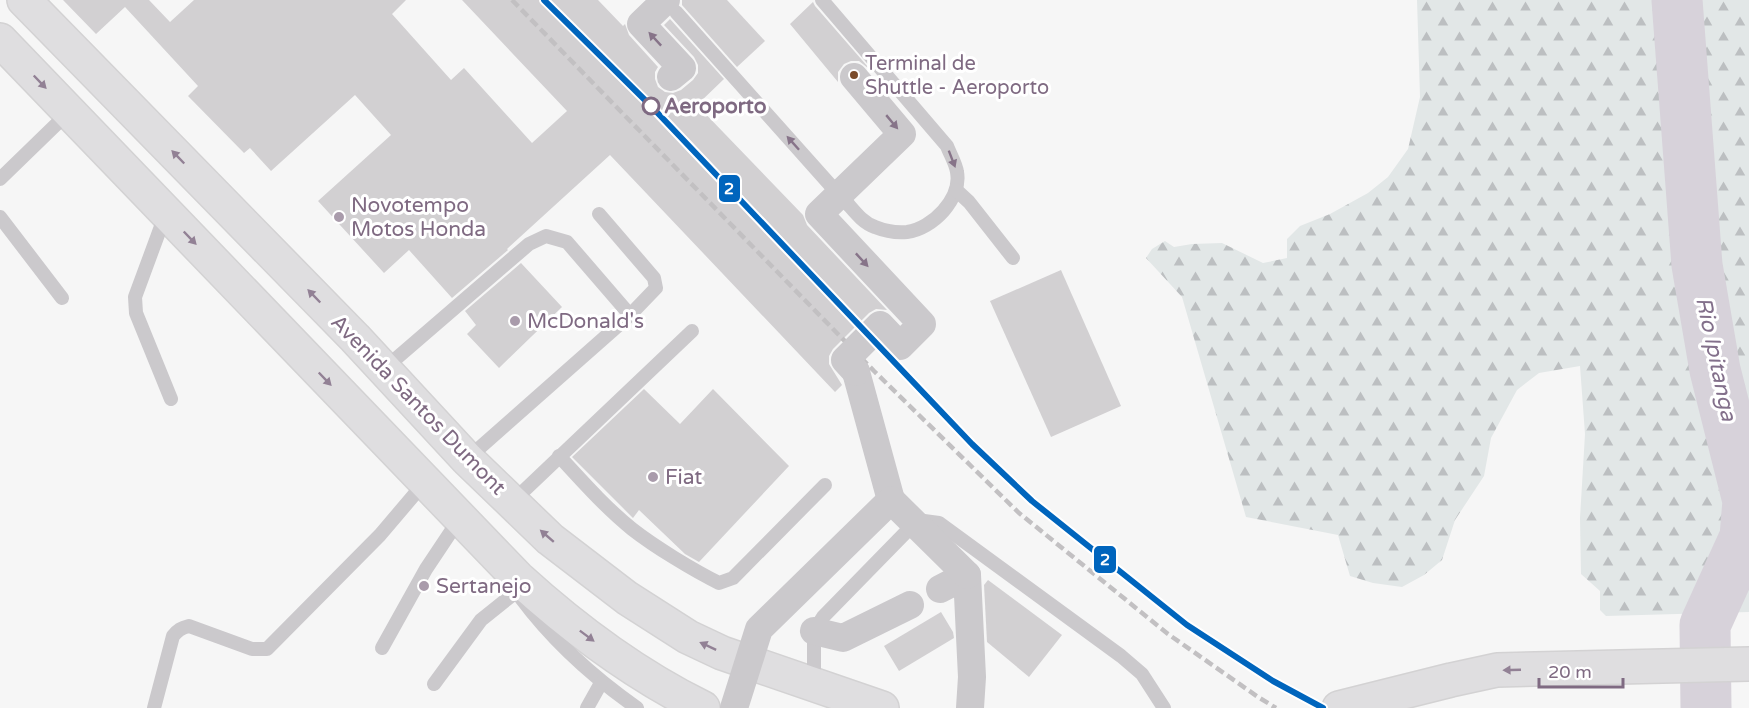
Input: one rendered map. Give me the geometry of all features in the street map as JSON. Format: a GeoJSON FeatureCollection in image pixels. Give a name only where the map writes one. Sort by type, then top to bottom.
{"type":"FeatureCollection","features":[{"type":"Feature","properties":{"kind":"highway","name":"Avenida Santos Dumont"},"geometry":{"type":"LineString","coordinates":[[24,0],[384,369],[466,459],[550,539],[619,592],[688,637],[722,653],[882,708]]}},
{"type":"Feature","properties":{"kind":"highway"},"geometry":{"type":"LineString","coordinates":[[0,40],[518,578],[556,613],[603,649],[650,679],[703,708]]}},
{"type":"Feature","properties":{"kind":"highway"},"geometry":{"type":"LineString","coordinates":[[1350,705],[1497,670],[1749,664]]}},
{"type":"Feature","properties":{"kind":"street"},"geometry":{"type":"LineString","coordinates":[[671,6],[641,24],[682,68],[671,77]]}},
{"type":"Feature","properties":{"kind":"street"},"geometry":{"type":"LineString","coordinates":[[854,77],[902,134],[819,214],[922,324],[900,346],[880,325],[845,360],[856,372],[891,500],[967,575],[972,677],[970,708]]}},
{"type":"Feature","properties":{"kind":"street"},"geometry":{"type":"LineString","coordinates":[[734,708],[759,629],[891,500]]}},
{"type":"Feature","properties":{"kind":"street"},"geometry":{"type":"LineString","coordinates":[[940,589],[967,575]]}},
{"type":"Feature","properties":{"kind":"street"},"geometry":{"type":"LineString","coordinates":[[814,631],[843,638],[880,622],[910,605]]}},
{"type":"Feature","properties":{"kind":"lane"},"geometry":{"type":"LineString","coordinates":[[822,0],[947,146],[958,173],[956,190],[942,212],[928,223],[909,232],[890,232],[873,227],[859,217],[847,203]]}},
{"type":"Feature","properties":{"kind":"lane"},"geometry":{"type":"LineString","coordinates":[[671,6],[832,187]]}},
{"type":"Feature","properties":{"kind":"lane"},"geometry":{"type":"LineString","coordinates":[[0,179],[69,112]]}},
{"type":"Feature","properties":{"kind":"lane"},"geometry":{"type":"LineString","coordinates":[[956,190],[969,202],[1013,258]]}},
{"type":"Feature","properties":{"kind":"lane"},"geometry":{"type":"LineString","coordinates":[[166,213],[135,297],[136,314],[171,399]]}},
{"type":"Feature","properties":{"kind":"lane"},"geometry":{"type":"LineString","coordinates":[[466,459],[630,315],[656,288],[654,278],[599,214]]}},
{"type":"Feature","properties":{"kind":"lane"},"geometry":{"type":"LineString","coordinates":[[0,217],[62,298]]}},
{"type":"Feature","properties":{"kind":"lane"},"geometry":{"type":"LineString","coordinates":[[384,369],[529,244],[546,236],[567,242],[630,315]]}},
{"type":"Feature","properties":{"kind":"lane"},"geometry":{"type":"LineString","coordinates":[[511,503],[692,331]]}},
{"type":"Feature","properties":{"kind":"lane"},"geometry":{"type":"LineString","coordinates":[[559,456],[632,529],[719,583],[733,578],[825,485]]}},
{"type":"Feature","properties":{"kind":"lane"},"geometry":{"type":"LineString","coordinates":[[154,708],[173,636],[177,631],[189,626],[252,649],[267,649],[380,535],[425,482]]}},
{"type":"Feature","properties":{"kind":"lane"},"geometry":{"type":"LineString","coordinates":[[382,648],[426,569],[460,518]]}},
{"type":"Feature","properties":{"kind":"lane"},"geometry":{"type":"LineString","coordinates":[[814,686],[814,631],[823,617],[909,529],[924,521],[939,523],[1121,656],[1142,674],[1164,708]]}},
{"type":"Feature","properties":{"kind":"lane"},"geometry":{"type":"LineString","coordinates":[[490,548],[516,591],[561,645],[602,682],[637,708]]}},
{"type":"Feature","properties":{"kind":"lane"},"geometry":{"type":"LineString","coordinates":[[434,684],[482,620],[516,591]]}},
{"type":"Feature","properties":{"kind":"lane"},"geometry":{"type":"LineString","coordinates":[[587,708],[602,682]]}},
{"type":"Feature","properties":{"kind":"green space"},"geometry":{"type":"Polygon","coordinates":[[[1417,0],[1749,0],[1749,612],[1606,616],[1600,610],[1600,591],[1581,574],[1580,518],[1585,434],[1580,366],[1539,373],[1517,390],[1491,438],[1484,476],[1455,520],[1442,560],[1424,575],[1402,587],[1373,583],[1350,576],[1338,535],[1246,517],[1182,297],[1146,258],[1152,249],[1165,241],[1174,247],[1222,243],[1263,263],[1287,258],[1287,239],[1300,226],[1330,214],[1368,193],[1388,177],[1408,149],[1420,97],[1417,0]]]}},
{"type":"Feature","properties":{"kind":"building"},"geometry":{"type":"Polygon","coordinates":[[[63,0],[149,0],[170,22],[194,0],[406,0],[392,14],[451,80],[464,68],[532,143],[567,111],[462,0],[598,0],[623,26],[625,24],[629,35],[658,67],[655,79],[658,87],[665,92],[673,93],[681,90],[693,80],[698,73],[698,65],[694,57],[664,25],[670,19],[724,79],[697,105],[803,215],[807,225],[887,310],[876,309],[869,313],[833,349],[829,356],[829,364],[842,385],[835,392],[610,155],[508,250],[452,298],[409,250],[384,273],[318,201],[391,135],[355,95],[271,171],[250,148],[244,153],[188,96],[198,86],[125,7],[96,34],[63,0]]]}},
{"type":"Feature","properties":{"kind":"building"},"geometry":{"type":"Polygon","coordinates":[[[682,0],[727,0],[765,41],[737,67],[682,5],[682,0]]]}},
{"type":"Feature","properties":{"kind":"building"},"geometry":{"type":"Polygon","coordinates":[[[813,2],[868,68],[859,61],[844,64],[838,72],[838,82],[790,24],[813,2]]]}},
{"type":"Feature","properties":{"kind":"building","name":"McDonald's"},"geometry":{"type":"Polygon","coordinates":[[[521,263],[562,307],[499,368],[467,334],[476,325],[465,311],[521,263]]]}},
{"type":"Feature","properties":{"kind":"building"},"geometry":{"type":"Polygon","coordinates":[[[1061,270],[1121,406],[1051,437],[990,301],[1061,270]]]}},
{"type":"Feature","properties":{"kind":"building"},"geometry":{"type":"Polygon","coordinates":[[[644,389],[680,424],[713,389],[789,466],[699,562],[685,554],[639,510],[633,518],[572,457],[644,389]]]}},
{"type":"Feature","properties":{"kind":"building"},"geometry":{"type":"Polygon","coordinates":[[[988,580],[1062,635],[1029,677],[987,642],[984,585],[988,580]]]}},
{"type":"Feature","properties":{"kind":"building"},"geometry":{"type":"Polygon","coordinates":[[[941,612],[954,638],[899,671],[884,646],[941,612]]]}},
{"type":"Feature","properties":{"kind":"waterway","name":"Rio Ipitanga"},"geometry":{"type":"LineString","coordinates":[[1677,0],[1697,265],[1715,370],[1748,501],[1745,537],[1705,625],[1706,708]]}},
{"type":"Feature","properties":{"kind":"railway"},"geometry":{"type":"LineString","coordinates":[[512,0],[874,371],[1019,513],[1168,634],[1276,708]]}},
{"type":"Feature","properties":{"kind":"transit line","name":"2"},"geometry":{"type":"LineString","coordinates":[[544,0],[651,106],[972,444],[1032,501],[1187,625],[1273,681],[1323,708]]}},
{"type":"Feature","properties":{"kind":"place","name":"Terminal de Shuttle - Aeroporto"},"geometry":{"type":"Point","coordinates":[854,75]}},
{"type":"Feature","properties":{"kind":"place","name":"Aeroporto"},"geometry":{"type":"Point","coordinates":[651,106]}},
{"type":"Feature","properties":{"kind":"place","name":"Novotempo Motos Honda"},"geometry":{"type":"Point","coordinates":[339,217]}},
{"type":"Feature","properties":{"kind":"place","name":"McDonald's"},"geometry":{"type":"Point","coordinates":[515,321]}},
{"type":"Feature","properties":{"kind":"place","name":"Fiat"},"geometry":{"type":"Point","coordinates":[653,477]}},
{"type":"Feature","properties":{"kind":"place","name":"Sertanejo"},"geometry":{"type":"Point","coordinates":[424,586]}}]}
